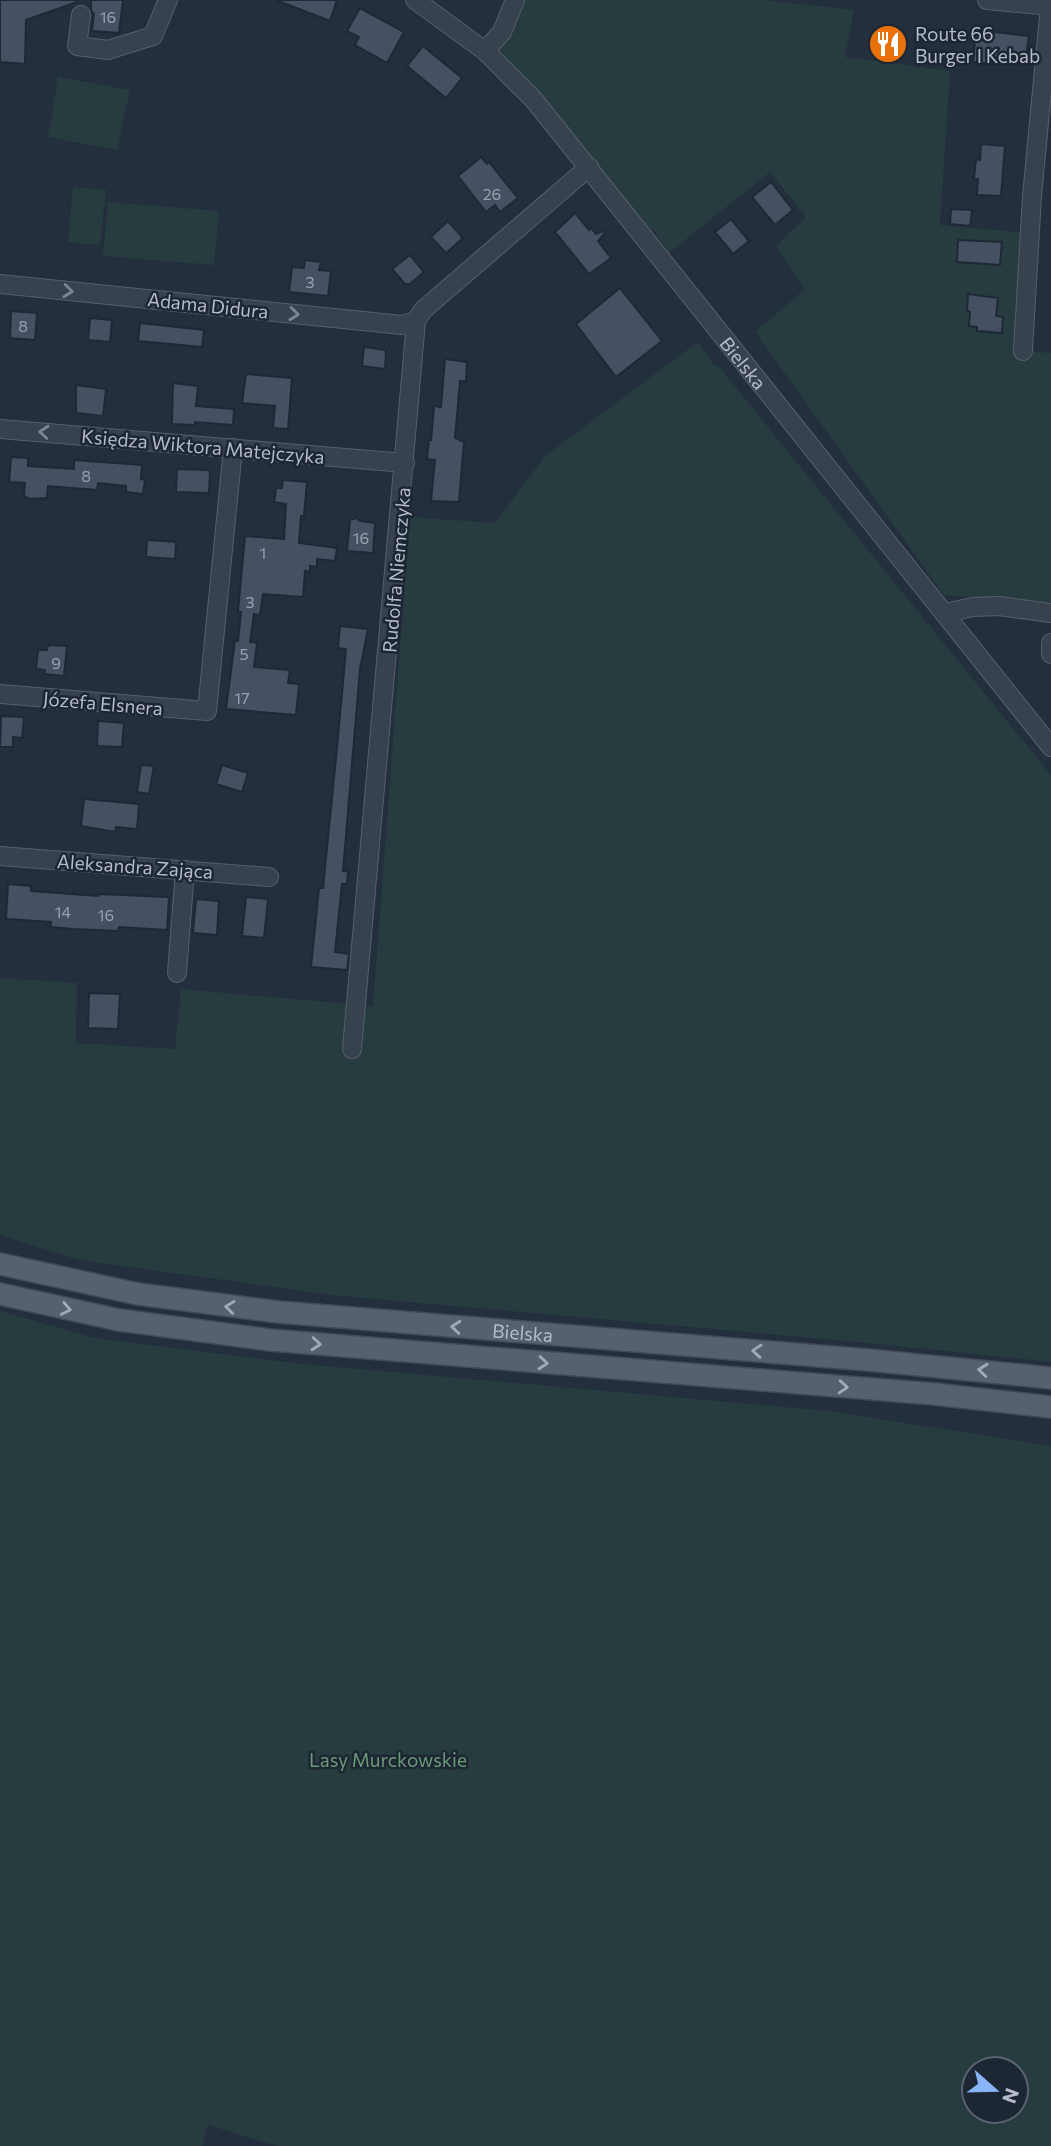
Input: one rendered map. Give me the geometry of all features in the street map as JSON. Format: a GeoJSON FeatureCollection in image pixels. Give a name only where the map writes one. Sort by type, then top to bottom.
{"type":"FeatureCollection","features":[{"type":"Feature","properties":{"kind":"main road","name":"Bielska"},"geometry":{"type":"LineString","coordinates":[[0,1264],[138,1294],[278,1312],[918,1364],[1051,1378]]}},
{"type":"Feature","properties":{"kind":"main road","name":"Bielska"},"geometry":{"type":"LineString","coordinates":[[0,1294],[119,1320],[270,1340],[910,1392],[1051,1407]]}},
{"type":"Feature","properties":{"kind":"street"},"geometry":{"type":"LineString","coordinates":[[81,15],[77,46],[108,50],[153,36],[168,0]]}},
{"type":"Feature","properties":{"kind":"street","name":"Bielska"},"geometry":{"type":"LineString","coordinates":[[415,0],[485,51],[534,100],[1051,747]]}},
{"type":"Feature","properties":{"kind":"street"},"geometry":{"type":"LineString","coordinates":[[485,51],[502,32],[515,0]]}},
{"type":"Feature","properties":{"kind":"street"},"geometry":{"type":"LineString","coordinates":[[986,0],[1051,6],[1032,196],[1023,351]]}},
{"type":"Feature","properties":{"kind":"street"},"geometry":{"type":"LineString","coordinates":[[416,321],[423,310],[589,167]]}},
{"type":"Feature","properties":{"kind":"street","name":"Adama Didura"},"geometry":{"type":"LineString","coordinates":[[0,284],[402,325],[416,321]]}},
{"type":"Feature","properties":{"kind":"street","name":"Rudolfa Niemczyka"},"geometry":{"type":"LineString","coordinates":[[352,1049],[416,321]]}},
{"type":"Feature","properties":{"kind":"street","name":"Księdza Wiktora Matejczyka"},"geometry":{"type":"LineString","coordinates":[[0,429],[405,463]]}},
{"type":"Feature","properties":{"kind":"street","name":"Józefa Elsnera"},"geometry":{"type":"LineString","coordinates":[[0,694],[207,711],[233,448]]}},
{"type":"Feature","properties":{"kind":"street"},"geometry":{"type":"LineString","coordinates":[[945,613],[973,607],[999,606],[1051,613]]}},
{"type":"Feature","properties":{"kind":"street"},"geometry":{"type":"LineString","coordinates":[[1051,643],[1051,654]]}},
{"type":"Feature","properties":{"kind":"street","name":"Aleksandra Zająca"},"geometry":{"type":"LineString","coordinates":[[0,856],[269,877]]}},
{"type":"Feature","properties":{"kind":"street"},"geometry":{"type":"LineString","coordinates":[[177,973],[185,870]]}},
{"type":"Feature","properties":{"kind":"green space"},"geometry":{"type":"Polygon","coordinates":[[[515,0],[763,0],[854,10],[845,57],[950,71],[940,225],[1030,233],[1024,351],[1051,353],[1051,604],[944,595],[755,332],[805,289],[776,246],[806,217],[770,172],[669,253],[653,229],[648,242],[485,51],[515,0]]]}},
{"type":"Feature","properties":{"kind":"green space"},"geometry":{"type":"Polygon","coordinates":[[[58,77],[130,90],[117,150],[48,137],[58,77]]]}},
{"type":"Feature","properties":{"kind":"green space"},"geometry":{"type":"Polygon","coordinates":[[[73,187],[106,190],[100,245],[68,242],[73,187]]]}},
{"type":"Feature","properties":{"kind":"green space"},"geometry":{"type":"Polygon","coordinates":[[[108,202],[219,211],[214,265],[103,256],[108,202]]]}},
{"type":"Feature","properties":{"kind":"green space"},"geometry":{"type":"Polygon","coordinates":[[[698,342],[713,364],[720,368],[1051,775],[1051,1362],[332,1295],[79,1260],[0,1235],[0,978],[77,983],[76,1043],[175,1049],[181,989],[373,1006],[410,517],[495,523],[545,456],[698,342]]]}},
{"type":"Feature","properties":{"kind":"green space","name":"Lasy Murckowskie"},"geometry":{"type":"Polygon","coordinates":[[[0,1311],[94,1338],[302,1364],[829,1411],[1051,1446],[1051,2146],[277,2146],[208,2125],[202,2146],[0,2146],[0,1311]]]}},
{"type":"Feature","properties":{"kind":"building"},"geometry":{"type":"Polygon","coordinates":[[[0,0],[77,2],[26,20],[25,64],[0,62],[0,0]]]}},
{"type":"Feature","properties":{"kind":"building"},"geometry":{"type":"Polygon","coordinates":[[[91,0],[123,0],[119,33],[92,31],[94,14],[91,0]]]}},
{"type":"Feature","properties":{"kind":"building"},"geometry":{"type":"Polygon","coordinates":[[[276,0],[337,0],[330,21],[276,0]]]}},
{"type":"Feature","properties":{"kind":"building"},"geometry":{"type":"Polygon","coordinates":[[[360,8],[404,32],[387,63],[355,45],[359,37],[347,31],[360,8]]]}},
{"type":"Feature","properties":{"kind":"building"},"geometry":{"type":"Polygon","coordinates":[[[976,30],[1029,36],[1026,57],[1006,55],[1005,65],[973,62],[976,30]]]}},
{"type":"Feature","properties":{"kind":"building"},"geometry":{"type":"Polygon","coordinates":[[[880,37],[898,40],[895,59],[877,56],[880,37]]]}},
{"type":"Feature","properties":{"kind":"building"},"geometry":{"type":"Polygon","coordinates":[[[423,46],[462,78],[446,98],[407,66],[423,46]]]}},
{"type":"Feature","properties":{"kind":"building"},"geometry":{"type":"Polygon","coordinates":[[[981,144],[1005,146],[1001,196],[977,195],[978,179],[974,179],[976,159],[980,160],[981,144]]]}},
{"type":"Feature","properties":{"kind":"building"},"geometry":{"type":"Polygon","coordinates":[[[481,157],[487,164],[489,162],[518,198],[500,212],[495,205],[486,212],[458,176],[481,157]]]}},
{"type":"Feature","properties":{"kind":"building"},"geometry":{"type":"Polygon","coordinates":[[[771,182],[793,210],[775,225],[752,197],[771,182]]]}},
{"type":"Feature","properties":{"kind":"building"},"geometry":{"type":"Polygon","coordinates":[[[951,209],[972,210],[970,226],[950,224],[951,209]]]}},
{"type":"Feature","properties":{"kind":"building"},"geometry":{"type":"Polygon","coordinates":[[[575,213],[589,230],[591,228],[596,234],[603,231],[605,233],[598,241],[611,258],[589,274],[555,232],[575,213]]]}},
{"type":"Feature","properties":{"kind":"building"},"geometry":{"type":"Polygon","coordinates":[[[731,219],[749,241],[733,254],[715,232],[731,219]]]}},
{"type":"Feature","properties":{"kind":"building"},"geometry":{"type":"Polygon","coordinates":[[[448,221],[463,238],[446,253],[431,237],[448,221]]]}},
{"type":"Feature","properties":{"kind":"building"},"geometry":{"type":"Polygon","coordinates":[[[958,240],[1002,242],[1000,265],[957,262],[958,240]]]}},
{"type":"Feature","properties":{"kind":"building"},"geometry":{"type":"Polygon","coordinates":[[[410,255],[424,272],[410,284],[405,284],[392,269],[410,255]]]}},
{"type":"Feature","properties":{"kind":"building"},"geometry":{"type":"Polygon","coordinates":[[[305,260],[321,262],[319,270],[331,271],[328,296],[289,292],[292,267],[304,268],[305,260]]]}},
{"type":"Feature","properties":{"kind":"building"},"geometry":{"type":"Polygon","coordinates":[[[620,288],[662,341],[616,377],[576,324],[620,288]]]}},
{"type":"Feature","properties":{"kind":"building"},"geometry":{"type":"Polygon","coordinates":[[[968,294],[998,298],[996,316],[1003,317],[1002,333],[977,331],[977,327],[969,326],[968,294]]]}},
{"type":"Feature","properties":{"kind":"building"},"geometry":{"type":"Polygon","coordinates":[[[11,311],[37,313],[35,340],[10,338],[11,311]]]}},
{"type":"Feature","properties":{"kind":"building"},"geometry":{"type":"Polygon","coordinates":[[[90,318],[112,320],[110,342],[88,340],[90,318]]]}},
{"type":"Feature","properties":{"kind":"building"},"geometry":{"type":"Polygon","coordinates":[[[140,323],[204,330],[202,347],[138,341],[140,323]]]}},
{"type":"Feature","properties":{"kind":"building"},"geometry":{"type":"Polygon","coordinates":[[[364,347],[386,350],[385,369],[362,366],[364,347]]]}},
{"type":"Feature","properties":{"kind":"building"},"geometry":{"type":"Polygon","coordinates":[[[445,359],[467,362],[466,381],[460,381],[455,438],[464,442],[459,502],[431,501],[435,460],[427,459],[434,406],[441,407],[445,359]]]}},
{"type":"Feature","properties":{"kind":"building"},"geometry":{"type":"Polygon","coordinates":[[[246,374],[292,378],[288,429],[273,428],[275,406],[242,403],[246,374]]]}},
{"type":"Feature","properties":{"kind":"building"},"geometry":{"type":"Polygon","coordinates":[[[173,383],[198,386],[196,406],[234,409],[233,425],[195,422],[195,425],[172,424],[173,383]]]}},
{"type":"Feature","properties":{"kind":"building"},"geometry":{"type":"Polygon","coordinates":[[[76,385],[106,389],[103,416],[76,413],[76,385]]]}},
{"type":"Feature","properties":{"kind":"building"},"geometry":{"type":"Polygon","coordinates":[[[11,457],[28,458],[28,466],[74,469],[74,460],[142,465],[141,479],[145,480],[143,494],[126,492],[126,486],[98,483],[97,490],[48,486],[47,498],[30,499],[24,496],[25,483],[9,482],[11,457]]]}},
{"type":"Feature","properties":{"kind":"building"},"geometry":{"type":"Polygon","coordinates":[[[177,469],[210,470],[209,493],[176,492],[177,469]]]}},
{"type":"Feature","properties":{"kind":"building"},"geometry":{"type":"Polygon","coordinates":[[[283,480],[307,482],[299,543],[337,548],[335,561],[317,559],[317,567],[310,566],[310,572],[305,571],[303,597],[263,594],[260,615],[254,614],[250,642],[257,643],[254,667],[290,670],[288,683],[299,684],[296,715],[226,709],[235,640],[238,641],[245,536],[284,539],[286,504],[274,502],[276,488],[282,488],[283,480]]]}},
{"type":"Feature","properties":{"kind":"building"},"geometry":{"type":"Polygon","coordinates":[[[356,518],[375,523],[373,553],[347,551],[350,520],[356,518]]]}},
{"type":"Feature","properties":{"kind":"building"},"geometry":{"type":"Polygon","coordinates":[[[147,540],[176,542],[175,559],[146,557],[147,540]]]}},
{"type":"Feature","properties":{"kind":"building"},"geometry":{"type":"Polygon","coordinates":[[[340,626],[368,629],[360,669],[343,871],[348,871],[347,884],[342,884],[335,952],[349,954],[347,970],[311,967],[319,888],[323,888],[346,649],[338,648],[340,626]]]}},
{"type":"Feature","properties":{"kind":"building"},"geometry":{"type":"Polygon","coordinates":[[[48,645],[67,646],[64,676],[44,674],[45,670],[36,669],[38,650],[47,650],[48,645]]]}},
{"type":"Feature","properties":{"kind":"building"},"geometry":{"type":"Polygon","coordinates":[[[1,716],[24,717],[22,738],[13,737],[13,747],[0,747],[1,716]]]}},
{"type":"Feature","properties":{"kind":"building"},"geometry":{"type":"Polygon","coordinates":[[[98,721],[124,723],[122,747],[97,746],[98,721]]]}},
{"type":"Feature","properties":{"kind":"building"},"geometry":{"type":"Polygon","coordinates":[[[141,765],[154,766],[149,794],[137,792],[141,765]]]}},
{"type":"Feature","properties":{"kind":"building"},"geometry":{"type":"Polygon","coordinates":[[[222,765],[248,773],[242,792],[216,784],[222,765]]]}},
{"type":"Feature","properties":{"kind":"building"},"geometry":{"type":"Polygon","coordinates":[[[84,799],[139,804],[137,829],[116,827],[115,832],[81,826],[84,799]]]}},
{"type":"Feature","properties":{"kind":"building"},"geometry":{"type":"Polygon","coordinates":[[[8,884],[31,886],[31,891],[169,897],[167,930],[119,927],[118,931],[73,929],[50,927],[51,922],[6,919],[8,884]]]}},
{"type":"Feature","properties":{"kind":"building"},"geometry":{"type":"Polygon","coordinates":[[[246,897],[268,899],[264,938],[242,936],[246,897]]]}},
{"type":"Feature","properties":{"kind":"building"},"geometry":{"type":"Polygon","coordinates":[[[196,899],[219,901],[217,935],[193,933],[196,899]]]}},
{"type":"Feature","properties":{"kind":"building"},"geometry":{"type":"Polygon","coordinates":[[[89,993],[120,994],[118,1029],[88,1028],[89,993]]]}},
{"type":"Feature","properties":{"kind":"place","name":"Route 66 Burger I Kebab"},"geometry":{"type":"Point","coordinates":[888,44]}}]}
